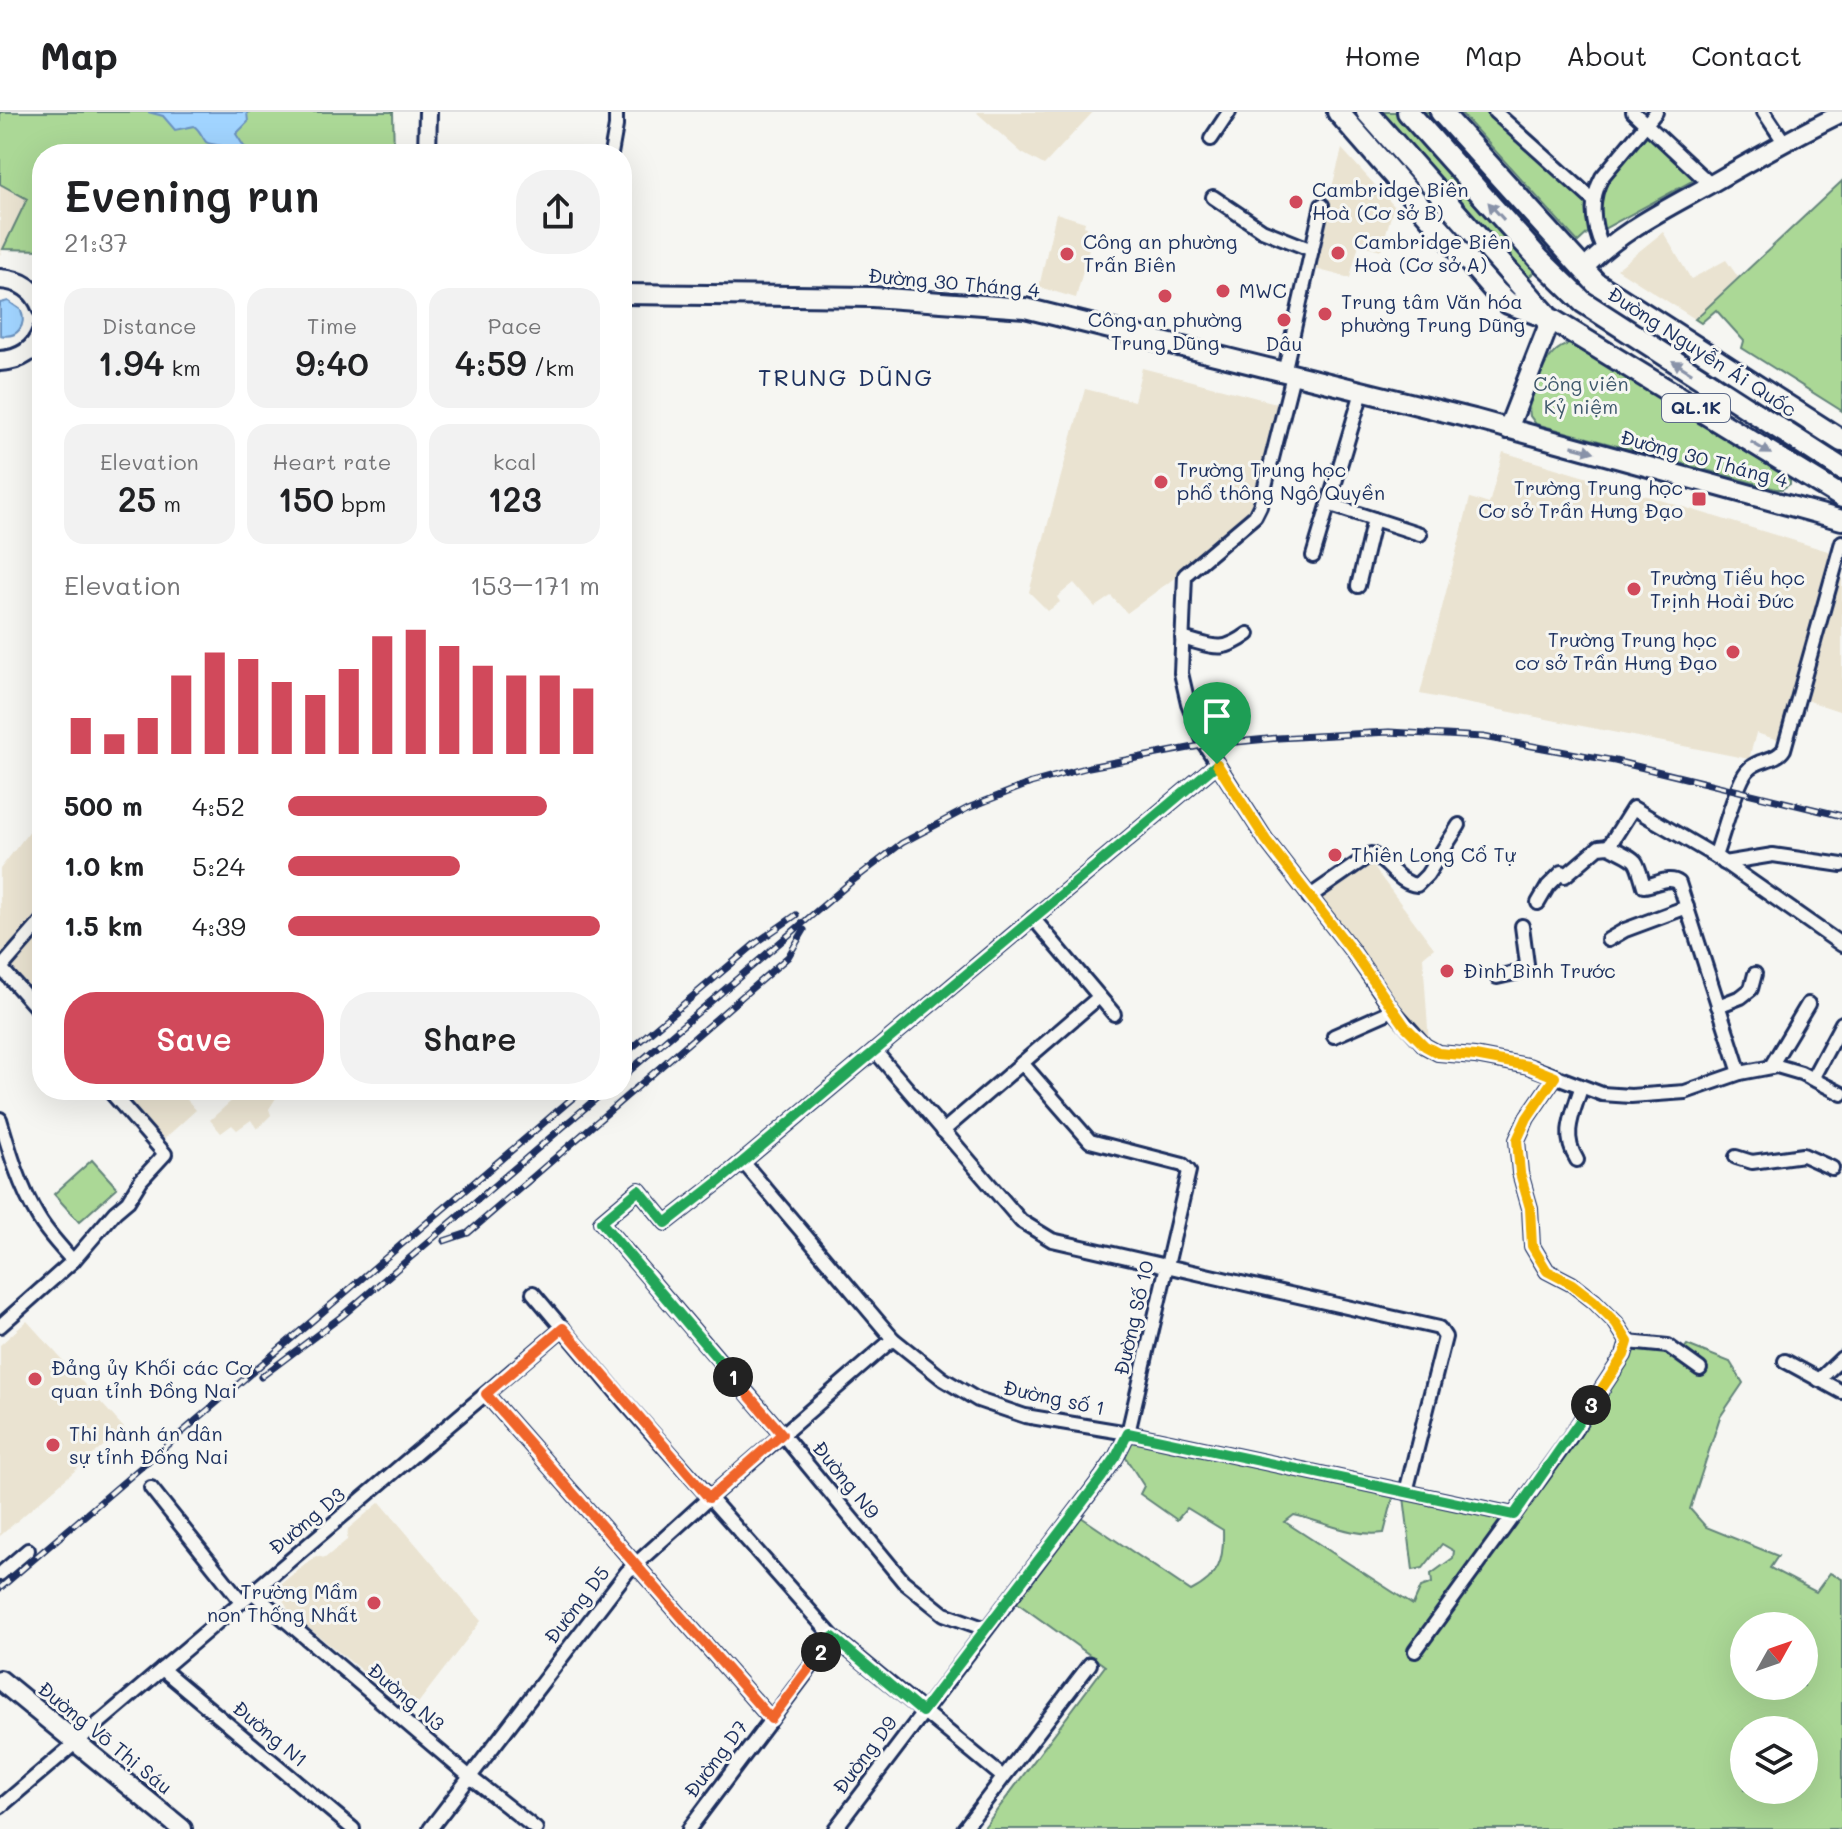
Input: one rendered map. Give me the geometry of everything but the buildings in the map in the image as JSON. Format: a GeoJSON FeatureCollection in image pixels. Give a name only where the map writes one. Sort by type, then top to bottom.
{"type":"FeatureCollection","features":[{"type":"Feature","properties":{"kind":"main road","name":"QL.1K"},"geometry":{"type":"LineString","coordinates":[[1338,112],[1508,303],[1551,319],[1842,497]]}},
{"type":"Feature","properties":{"kind":"main road","name":"QL.1K"},"geometry":{"type":"LineString","coordinates":[[1367,112],[1551,319]]}},
{"type":"Feature","properties":{"kind":"main road","name":"Đường Nguyễn Ái Quốc"},"geometry":{"type":"LineString","coordinates":[[1408,112],[1567,288],[1600,314],[1842,469]]}},
{"type":"Feature","properties":{"kind":"main road","name":"Đường Nguyễn Ái Quốc"},"geometry":{"type":"LineString","coordinates":[[1441,112],[1583,270],[1607,292],[1842,441]]}},
{"type":"Feature","properties":{"kind":"main road"},"geometry":{"type":"LineString","coordinates":[[1508,429],[1551,319],[1567,288],[1583,270]]}},
{"type":"Feature","properties":{"kind":"main road"},"geometry":{"type":"LineString","coordinates":[[0,279],[32,286]]}},
{"type":"Feature","properties":{"kind":"main road"},"geometry":{"type":"LineString","coordinates":[[22,284],[32,293]]}},
{"type":"Feature","properties":{"kind":"main road","name":"Đường 30 Tháng 4"},"geometry":{"type":"LineString","coordinates":[[632,294],[872,297],[1015,307],[1508,429],[1842,520]]}},
{"type":"Feature","properties":{"kind":"main road"},"geometry":{"type":"LineString","coordinates":[[0,361],[14,360],[32,348]]}},
{"type":"Feature","properties":{"kind":"main road","name":"Đường Võ Thị Sáu"},"geometry":{"type":"LineString","coordinates":[[0,1680],[182,1829]]}},
{"type":"Feature","properties":{"kind":"street"},"geometry":{"type":"LineString","coordinates":[[427,144],[428,112]]}},
{"type":"Feature","properties":{"kind":"street"},"geometry":{"type":"LineString","coordinates":[[613,144],[616,112]]}},
{"type":"Feature","properties":{"kind":"street"},"geometry":{"type":"LineString","coordinates":[[1211,139],[1229,112]]}},
{"type":"Feature","properties":{"kind":"street"},"geometry":{"type":"LineString","coordinates":[[1495,112],[1593,200]]}},
{"type":"Feature","properties":{"kind":"street"},"geometry":{"type":"LineString","coordinates":[[1633,112],[1710,184]]}},
{"type":"Feature","properties":{"kind":"street"},"geometry":{"type":"LineString","coordinates":[[1603,249],[1595,225],[1593,200],[1602,177],[1656,112]]}},
{"type":"Feature","properties":{"kind":"street"},"geometry":{"type":"LineString","coordinates":[[1764,112],[1784,142]]}},
{"type":"Feature","properties":{"kind":"street"},"geometry":{"type":"LineString","coordinates":[[1583,270],[1603,249],[1660,212],[1842,113]]}},
{"type":"Feature","properties":{"kind":"street"},"geometry":{"type":"LineString","coordinates":[[1213,197],[1262,230],[1312,250]]}},
{"type":"Feature","properties":{"kind":"street"},"geometry":{"type":"LineString","coordinates":[[1322,205],[1265,487],[1255,516],[1185,575],[1181,673],[1201,737],[1249,816],[1353,952],[1393,1010],[1431,1051],[1511,1062],[1602,1094],[1685,1092],[1771,1066],[1788,1068],[1842,1094]]}},
{"type":"Feature","properties":{"kind":"street"},"geometry":{"type":"LineString","coordinates":[[1313,556],[1362,392]]}},
{"type":"Feature","properties":{"kind":"street"},"geometry":{"type":"LineString","coordinates":[[1328,504],[1420,534]]}},
{"type":"Feature","properties":{"kind":"street"},"geometry":{"type":"LineString","coordinates":[[1358,586],[1374,519]]}},
{"type":"Feature","properties":{"kind":"street"},"geometry":{"type":"LineString","coordinates":[[1720,860],[1747,771],[1760,761],[1777,757],[1784,749],[1842,542]]}},
{"type":"Feature","properties":{"kind":"street"},"geometry":{"type":"LineString","coordinates":[[1182,638],[1228,647],[1248,634]]}},
{"type":"Feature","properties":{"kind":"street"},"geometry":{"type":"LineString","coordinates":[[743,1162],[1217,764]]}},
{"type":"Feature","properties":{"kind":"street"},"geometry":{"type":"LineString","coordinates":[[1609,846],[1633,808],[1720,860],[1842,945]]}},
{"type":"Feature","properties":{"kind":"street"},"geometry":{"type":"LineString","coordinates":[[1309,897],[1371,854],[1407,884],[1417,885],[1427,875],[1459,825]]}},
{"type":"Feature","properties":{"kind":"street"},"geometry":{"type":"LineString","coordinates":[[1538,903],[1548,886],[1599,847],[1609,846],[1635,860],[1641,869],[1644,886],[1667,880],[1679,883],[1740,1073]]}},
{"type":"Feature","properties":{"kind":"street"},"geometry":{"type":"LineString","coordinates":[[1720,860],[1773,855],[1842,865]]}},
{"type":"Feature","properties":{"kind":"street"},"geometry":{"type":"LineString","coordinates":[[1608,940],[1625,930],[1687,907]]}},
{"type":"Feature","properties":{"kind":"street"},"geometry":{"type":"LineString","coordinates":[[1033,918],[1114,1014]]}},
{"type":"Feature","properties":{"kind":"street"},"geometry":{"type":"LineString","coordinates":[[1497,977],[1519,972],[1527,964],[1528,953],[1522,926]]}},
{"type":"Feature","properties":{"kind":"street"},"geometry":{"type":"LineString","coordinates":[[32,932],[1,968],[32,1003]]}},
{"type":"Feature","properties":{"kind":"street"},"geometry":{"type":"LineString","coordinates":[[1718,1006],[1741,997],[1751,989],[1755,974]]}},
{"type":"Feature","properties":{"kind":"street"},"geometry":{"type":"LineString","coordinates":[[943,1131],[1099,997]]}},
{"type":"Feature","properties":{"kind":"street"},"geometry":{"type":"LineString","coordinates":[[1771,1066],[1808,1004]]}},
{"type":"Feature","properties":{"kind":"street"},"geometry":{"type":"LineString","coordinates":[[1334,1036],[1393,1010]]}},
{"type":"Feature","properties":{"kind":"street"},"geometry":{"type":"LineString","coordinates":[[1812,1079],[1842,1023]]}},
{"type":"Feature","properties":{"kind":"street"},"geometry":{"type":"LineString","coordinates":[[875,1051],[1015,1215],[1039,1233],[1065,1245],[1439,1328],[1445,1337],[1406,1492]]}},
{"type":"Feature","properties":{"kind":"street","name":"Đường Số 10"},"geometry":{"type":"LineString","coordinates":[[986,1629],[1102,1477],[1128,1433],[1189,1171],[1183,1165],[1090,1141],[1022,1063]]}},
{"type":"Feature","properties":{"kind":"street"},"geometry":{"type":"LineString","coordinates":[[1415,1651],[1514,1515],[1624,1355],[1628,1342],[1616,1323],[1594,1301],[1572,1284],[1547,1271],[1532,1246],[1530,1208],[1520,1173],[1517,1140],[1527,1118],[1555,1077]]}},
{"type":"Feature","properties":{"kind":"street"},"geometry":{"type":"LineString","coordinates":[[1577,1160],[1569,1146],[1568,1128],[1581,1088]]}},
{"type":"Feature","properties":{"kind":"street"},"geometry":{"type":"LineString","coordinates":[[0,1326],[73,1261],[128,1201],[141,1180],[165,1154],[118,1100]]}},
{"type":"Feature","properties":{"kind":"street"},"geometry":{"type":"LineString","coordinates":[[0,1119],[12,1161],[33,1209],[73,1261]]}},
{"type":"Feature","properties":{"kind":"street"},"geometry":{"type":"LineString","coordinates":[[1736,1157],[1752,1162],[1803,1155],[1832,1168]]}},
{"type":"Feature","properties":{"kind":"street","name":"Đường N9"},"geometry":{"type":"LineString","coordinates":[[743,1162],[666,1223],[639,1190],[601,1222],[903,1581],[944,1614],[986,1629]]}},
{"type":"Feature","properties":{"kind":"street","name":"Đường số 1"},"geometry":{"type":"LineString","coordinates":[[743,1162],[893,1339],[943,1379],[978,1400],[1025,1416],[1128,1433],[1514,1515]]}},
{"type":"Feature","properties":{"kind":"street"},"geometry":{"type":"LineString","coordinates":[[533,1293],[833,1637],[1003,1777]]}},
{"type":"Feature","properties":{"kind":"street","name":"Đường D3"},"geometry":{"type":"LineString","coordinates":[[0,1807],[563,1328]]}},
{"type":"Feature","properties":{"kind":"street","name":"Đường D5"},"geometry":{"type":"LineString","coordinates":[[430,1829],[618,1583],[709,1498],[893,1339]]}},
{"type":"Feature","properties":{"kind":"street"},"geometry":{"type":"LineString","coordinates":[[1628,1342],[1668,1346],[1700,1369]]}},
{"type":"Feature","properties":{"kind":"street"},"geometry":{"type":"LineString","coordinates":[[1819,1380],[1842,1358]]}},
{"type":"Feature","properties":{"kind":"street"},"geometry":{"type":"LineString","coordinates":[[1785,1361],[1842,1392]]}},
{"type":"Feature","properties":{"kind":"street"},"geometry":{"type":"LineString","coordinates":[[486,1394],[771,1719]]}},
{"type":"Feature","properties":{"kind":"street"},"geometry":{"type":"LineString","coordinates":[[151,1488],[241,1601]]}},
{"type":"Feature","properties":{"kind":"street"},"geometry":{"type":"LineString","coordinates":[[0,1574],[28,1550]]}},
{"type":"Feature","properties":{"kind":"street","name":"Đường N3"},"geometry":{"type":"LineString","coordinates":[[252,1592],[536,1829]]}},
{"type":"Feature","properties":{"kind":"street","name":"Đường D9"},"geometry":{"type":"LineString","coordinates":[[835,1829],[986,1629]]}},
{"type":"Feature","properties":{"kind":"street","name":"Đường D7"},"geometry":{"type":"LineString","coordinates":[[689,1829],[833,1637]]}},
{"type":"Feature","properties":{"kind":"street"},"geometry":{"type":"LineString","coordinates":[[964,1829],[1090,1664]]}},
{"type":"Feature","properties":{"kind":"street","name":"Đường N1"},"geometry":{"type":"LineString","coordinates":[[162,1669],[353,1829]]}},
{"type":"Feature","properties":{"kind":"shaded area"},"geometry":{"type":"Polygon","coordinates":[[[976,112],[1093,112],[1044,165],[1022,153],[976,112]]]}},
{"type":"Feature","properties":{"kind":"shaded area"},"geometry":{"type":"Polygon","coordinates":[[[1342,149],[1394,206],[1381,250],[1359,244],[1350,278],[1315,269],[1324,235],[1320,233],[1342,149]]]}},
{"type":"Feature","properties":{"kind":"shaded area"},"geometry":{"type":"Polygon","coordinates":[[[0,184],[28,198],[0,255],[0,184]]]}},
{"type":"Feature","properties":{"kind":"shaded area","name":"Công an phường Trấn Biên"},"geometry":{"type":"Polygon","coordinates":[[[1056,213],[1085,222],[1084,226],[1087,227],[1083,242],[1090,244],[1076,298],[1039,287],[1056,213]]]}},
{"type":"Feature","properties":{"kind":"shaded area"},"geometry":{"type":"Polygon","coordinates":[[[1663,232],[1691,279],[1726,260],[1738,277],[1695,319],[1617,269],[1663,232]]]}},
{"type":"Feature","properties":{"kind":"shaded area","name":"Trường Trung học phổ thông Ngô Quyền"},"geometry":{"type":"Polygon","coordinates":[[[1142,368],[1280,404],[1257,504],[1251,514],[1185,566],[1180,574],[1127,613],[1111,596],[1095,607],[1074,583],[1057,597],[1060,602],[1048,611],[1029,592],[1085,389],[1134,401],[1142,368]]]}},
{"type":"Feature","properties":{"kind":"shaded area"},"geometry":{"type":"Polygon","coordinates":[[[1503,452],[1831,552],[1778,740],[1756,733],[1749,759],[1420,694],[1470,498],[1489,504],[1503,452]]]}},
{"type":"Feature","properties":{"kind":"shaded area"},"geometry":{"type":"Polygon","coordinates":[[[1842,567],[1842,712],[1806,700],[1842,567]]]}},
{"type":"Feature","properties":{"kind":"shaded area"},"geometry":{"type":"Polygon","coordinates":[[[32,828],[32,927],[0,964],[0,869],[32,828]]]}},
{"type":"Feature","properties":{"kind":"shaded area"},"geometry":{"type":"Polygon","coordinates":[[[1369,861],[1434,948],[1423,957],[1429,1043],[1414,1028],[1317,898],[1369,861]]]}},
{"type":"Feature","properties":{"kind":"shaded area"},"geometry":{"type":"Polygon","coordinates":[[[32,937],[32,997],[5,968],[32,937]]]}},
{"type":"Feature","properties":{"kind":"shaded area"},"geometry":{"type":"Polygon","coordinates":[[[127,1100],[187,1100],[196,1110],[164,1139],[127,1100]]]}},
{"type":"Feature","properties":{"kind":"shaded area"},"geometry":{"type":"Polygon","coordinates":[[[232,1100],[275,1100],[269,1109],[271,1115],[257,1129],[251,1120],[237,1130],[232,1125],[221,1133],[210,1120],[232,1100]]]}},
{"type":"Feature","properties":{"kind":"shaded area","name":"Thi hành án dân sự tỉnh Đồng Nai"},"geometry":{"type":"Polygon","coordinates":[[[27,1321],[124,1428],[0,1536],[0,1345],[27,1321]]]}},
{"type":"Feature","properties":{"kind":"shaded area","name":"Trường Mầm non Thống Nhất"},"geometry":{"type":"Polygon","coordinates":[[[380,1502],[481,1621],[412,1711],[290,1613],[279,1593],[278,1586],[316,1556],[325,1558],[347,1540],[348,1529],[380,1502]]]}},
{"type":"Feature","properties":{"kind":"green space"},"geometry":{"type":"Polygon","coordinates":[[[0,112],[393,112],[394,144],[32,144],[32,250],[3,249],[27,199],[0,184],[0,112]]]}},
{"type":"Feature","properties":{"kind":"green space"},"geometry":{"type":"Polygon","coordinates":[[[1348,112],[1357,112],[1504,278],[1498,283],[1348,112]]]}},
{"type":"Feature","properties":{"kind":"green space"},"geometry":{"type":"Polygon","coordinates":[[[1377,112],[1398,112],[1538,269],[1526,279],[1377,112]]]}},
{"type":"Feature","properties":{"kind":"green space"},"geometry":{"type":"Polygon","coordinates":[[[1418,112],[1430,112],[1549,244],[1542,251],[1418,112]]]}},
{"type":"Feature","properties":{"kind":"green space"},"geometry":{"type":"Polygon","coordinates":[[[1460,112],[1488,112],[1588,203],[1591,230],[1578,242],[1460,112]]]}},
{"type":"Feature","properties":{"kind":"green space"},"geometry":{"type":"Polygon","coordinates":[[[1646,131],[1694,180],[1604,229],[1599,221],[1600,189],[1646,131]]]}},
{"type":"Feature","properties":{"kind":"green space"},"geometry":{"type":"Polygon","coordinates":[[[1842,181],[1842,411],[1742,348],[1744,341],[1716,310],[1701,323],[1695,319],[1842,181]]]}},
{"type":"Feature","properties":{"kind":"green space","name":"Công viên Kỷ niệm"},"geometry":{"type":"Polygon","coordinates":[[[1573,344],[1790,476],[1790,484],[1776,489],[1536,424],[1530,416],[1529,407],[1539,378],[1556,351],[1573,344]]]}},
{"type":"Feature","properties":{"kind":"green space"},"geometry":{"type":"Polygon","coordinates":[[[92,1160],[117,1188],[79,1222],[54,1194],[92,1160]]]}},
{"type":"Feature","properties":{"kind":"green space"},"geometry":{"type":"Polygon","coordinates":[[[1687,1345],[1730,1362],[1743,1383],[1720,1417],[1690,1509],[1706,1527],[1778,1556],[1770,1568],[1816,1592],[1830,1573],[1842,1579],[1842,1829],[983,1829],[1105,1666],[1016,1602],[1081,1517],[1191,1591],[1214,1573],[1221,1559],[1223,1530],[1187,1508],[1177,1520],[1140,1494],[1144,1486],[1124,1455],[1131,1439],[1394,1494],[1384,1533],[1349,1531],[1294,1515],[1285,1522],[1413,1605],[1421,1587],[1432,1583],[1431,1574],[1453,1558],[1454,1551],[1442,1544],[1423,1568],[1413,1570],[1404,1497],[1429,1505],[1516,1520],[1632,1347],[1666,1351],[1678,1357],[1687,1345]]]}},
{"type":"Feature","properties":{"kind":"water"},"geometry":{"type":"Polygon","coordinates":[[[148,112],[247,112],[248,122],[236,134],[242,144],[213,144],[206,142],[194,126],[175,130],[163,116],[148,112]]]}},
{"type":"Feature","properties":{"kind":"water"},"geometry":{"type":"Polygon","coordinates":[[[8,301],[21,310],[23,321],[16,333],[6,336],[0,335],[0,303],[8,301]]]}},
{"type":"Feature","properties":{"kind":"railway"},"geometry":{"type":"LineString","coordinates":[[632,1068],[851,882],[902,843],[968,808],[1031,783],[1089,767],[1205,745],[1278,738],[1389,732],[1483,737],[1615,761],[1842,816]]}},
{"type":"Feature","properties":{"kind":"railway"},"geometry":{"type":"LineString","coordinates":[[632,1048],[756,943],[796,915]]}},
{"type":"Feature","properties":{"kind":"railway"},"geometry":{"type":"LineString","coordinates":[[632,1092],[788,957],[804,930]]}},
{"type":"Feature","properties":{"kind":"railway"},"geometry":{"type":"LineString","coordinates":[[0,1588],[570,1100]]}},
{"type":"Feature","properties":{"kind":"railway"},"geometry":{"type":"LineString","coordinates":[[261,1377],[342,1316],[594,1100]]}},
{"type":"Feature","properties":{"kind":"railway"},"geometry":{"type":"LineString","coordinates":[[444,1241],[468,1233],[622,1100]]}},
{"type":"Feature","properties":{"kind":"place","name":"Cambridge Biên Hoà (Cơ sở B)"},"geometry":{"type":"Point","coordinates":[1296,202]}},
{"type":"Feature","properties":{"kind":"place","name":"Cambridge Biên Hoà (Cơ sở A)"},"geometry":{"type":"Point","coordinates":[1338,253]}},
{"type":"Feature","properties":{"kind":"place","name":"Công an phường Trấn Biên"},"geometry":{"type":"Point","coordinates":[1067,254]}},
{"type":"Feature","properties":{"kind":"place","name":"MWC"},"geometry":{"type":"Point","coordinates":[1223,291]}},
{"type":"Feature","properties":{"kind":"place","name":"Công an phường Trung Dũng"},"geometry":{"type":"Point","coordinates":[1165,296]}},
{"type":"Feature","properties":{"kind":"place","name":"Trung tâm Văn hóa phường Trung Dũng"},"geometry":{"type":"Point","coordinates":[1325,314]}},
{"type":"Feature","properties":{"kind":"place","name":"Dâu"},"geometry":{"type":"Point","coordinates":[1284,320]}},
{"type":"Feature","properties":{"kind":"place","name":"Trường Trung học phổ thông Ngô Quyền"},"geometry":{"type":"Point","coordinates":[1161,482]}},
{"type":"Feature","properties":{"kind":"place","name":"Trường Trung học Cơ sở Trần Hưng Đạo"},"geometry":{"type":"Point","coordinates":[1699,499]}},
{"type":"Feature","properties":{"kind":"place","name":"Trường Tiểu học Trịnh Hoài Đức"},"geometry":{"type":"Point","coordinates":[1634,589]}},
{"type":"Feature","properties":{"kind":"place","name":"Trường Trung học cơ sở Trần Hưng Đạo"},"geometry":{"type":"Point","coordinates":[1733,652]}},
{"type":"Feature","properties":{"kind":"place","name":"Thiên Long Cổ Tự"},"geometry":{"type":"Point","coordinates":[1335,855]}},
{"type":"Feature","properties":{"kind":"place","name":"Đình Bình Trước"},"geometry":{"type":"Point","coordinates":[1447,971]}},
{"type":"Feature","properties":{"kind":"place","name":"Đảng ủy Khối các Cơ quan tỉnh Đồng Nai"},"geometry":{"type":"Point","coordinates":[35,1379]}},
{"type":"Feature","properties":{"kind":"place","name":"Thi hành án dân sự tỉnh Đồng Nai"},"geometry":{"type":"Point","coordinates":[53,1445]}},
{"type":"Feature","properties":{"kind":"place","name":"Trường Mầm non Thống Nhất"},"geometry":{"type":"Point","coordinates":[374,1603]}},
{"type":"Feature","properties":{"kind":"district","name":"TRUNG DŨNG"},"geometry":{"type":"Point","coordinates":[846,378]}},
{"type":"Feature","properties":{"kind":"route"},"geometry":{"type":"LineString","coordinates":[[1217,764],[1266,840],[1416,1038],[1438,1053],[1528,1066],[1555,1077],[1527,1118],[1517,1140],[1520,1173],[1530,1208],[1532,1246],[1547,1271],[1583,1292],[1616,1323],[1628,1342],[1624,1355],[1514,1515],[1128,1433],[1102,1477],[922,1712],[833,1637],[771,1719],[486,1394],[563,1328],[709,1498],[782,1434],[601,1222],[639,1190],[666,1223],[1217,764]]}}]}
